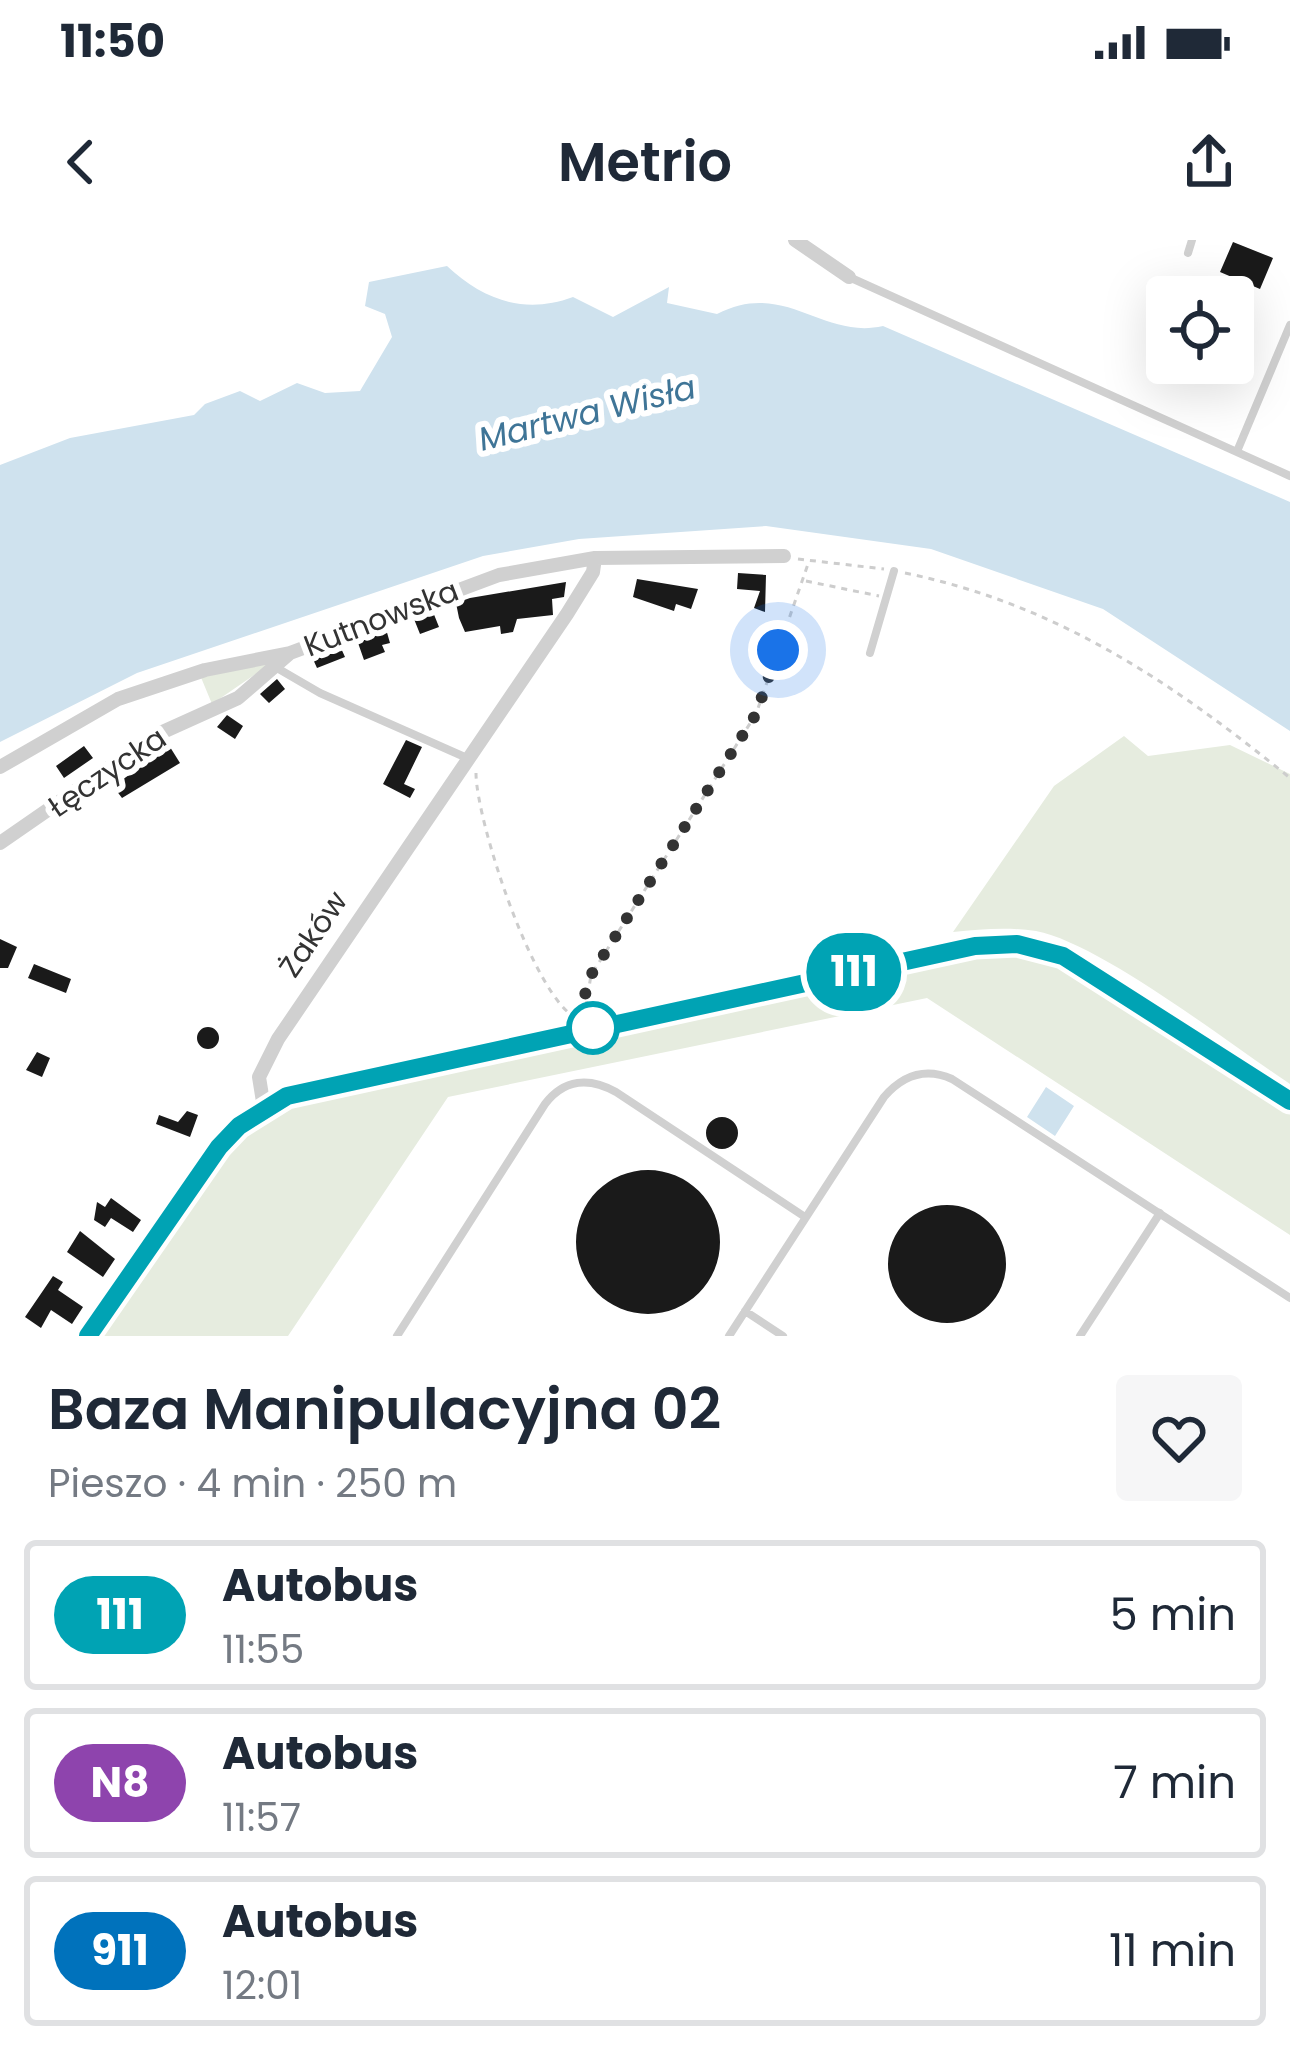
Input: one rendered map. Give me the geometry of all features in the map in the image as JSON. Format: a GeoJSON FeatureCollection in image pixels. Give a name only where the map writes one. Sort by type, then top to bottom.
{"type":"FeatureCollection","features":[{"type":"Feature","properties":{"kind":"street"},"geometry":{"type":"LineString","coordinates":[[795,240],[849,277]]}},
{"type":"Feature","properties":{"kind":"street","name":"Kutnowska"},"geometry":{"type":"LineString","coordinates":[[0,767],[118,699],[205,670],[290,653],[500,575],[595,558],[784,556]]}},
{"type":"Feature","properties":{"kind":"street","name":"Żaków"},"geometry":{"type":"LineString","coordinates":[[265,1108],[259,1077],[278,1040],[589,579],[595,558]]}},
{"type":"Feature","properties":{"kind":"street","name":"Łęczycka"},"geometry":{"type":"LineString","coordinates":[[0,843],[156,735],[238,698],[290,653]]}},
{"type":"Feature","properties":{"kind":"street"},"geometry":{"type":"LineString","coordinates":[[88,1336],[209,1159],[265,1108],[330,1083],[585,1025],[975,946],[1017,944],[1087,969],[1290,1100]]}},
{"type":"Feature","properties":{"kind":"lane"},"geometry":{"type":"LineString","coordinates":[[1188,253],[1192,240]]}},
{"type":"Feature","properties":{"kind":"lane"},"geometry":{"type":"LineString","coordinates":[[849,277],[1290,476]]}},
{"type":"Feature","properties":{"kind":"lane"},"geometry":{"type":"LineString","coordinates":[[1238,449],[1290,325]]}},
{"type":"Feature","properties":{"kind":"lane"},"geometry":{"type":"LineString","coordinates":[[870,652],[894,571]]}},
{"type":"Feature","properties":{"kind":"lane"},"geometry":{"type":"LineString","coordinates":[[277,668],[320,693],[469,758]]}},
{"type":"Feature","properties":{"kind":"lane"},"geometry":{"type":"LineString","coordinates":[[729,1336],[890,1090],[907,1077],[929,1072],[952,1079],[1290,1298]]}},
{"type":"Feature","properties":{"kind":"lane"},"geometry":{"type":"LineString","coordinates":[[397,1336],[545,1104],[566,1084],[605,1085],[805,1217]]}},
{"type":"Feature","properties":{"kind":"lane"},"geometry":{"type":"LineString","coordinates":[[1080,1336],[1160,1214]]}},
{"type":"Feature","properties":{"kind":"lane"},"geometry":{"type":"LineString","coordinates":[[746,1311],[783,1336]]}},
{"type":"Feature","properties":{"kind":"path"},"geometry":{"type":"LineString","coordinates":[[585,1025],[583,1001],[591,975],[756,714],[808,562],[838,560],[975,589],[1106,644],[1185,693],[1290,778]]}},
{"type":"Feature","properties":{"kind":"path"},"geometry":{"type":"LineString","coordinates":[[804,580],[886,597]]}},
{"type":"Feature","properties":{"kind":"path"},"geometry":{"type":"LineString","coordinates":[[469,758],[511,913],[551,997],[585,1025]]}},
{"type":"Feature","properties":{"kind":"path"},"geometry":{"type":"LineString","coordinates":[[564,1026],[585,1025]]}},
{"type":"Feature","properties":{"kind":"shaded area"},"geometry":{"type":"Polygon","coordinates":[[[279,658],[212,704],[200,675],[279,658]]]}},
{"type":"Feature","properties":{"kind":"shaded area"},"geometry":{"type":"Polygon","coordinates":[[[1124,736],[1148,756],[1230,745],[1290,774],[1290,1084],[1129,974],[1063,939],[1016,929],[953,932],[1054,786],[1124,736]]]}},
{"type":"Feature","properties":{"kind":"shaded area"},"geometry":{"type":"Polygon","coordinates":[[[998,950],[1050,958],[1290,1108],[1290,1235],[927,998],[448,1097],[288,1336],[97,1336],[203,1180],[285,1104],[998,950]]]}},
{"type":"Feature","properties":{"kind":"water","name":"Martwa Wisła"},"geometry":{"type":"Polygon","coordinates":[[[447,266],[475,288],[506,301],[538,305],[573,297],[613,317],[669,287],[667,303],[717,314],[763,303],[841,325],[883,326],[1290,502],[1290,731],[1103,609],[931,549],[766,526],[579,539],[483,556],[137,673],[0,742],[0,465],[70,438],[194,415],[205,404],[240,391],[260,401],[297,383],[325,393],[360,391],[392,337],[385,314],[365,306],[369,282],[447,266]]]}},
{"type":"Feature","properties":{"kind":"water"},"geometry":{"type":"Polygon","coordinates":[[[1046,1087],[1074,1106],[1055,1136],[1027,1117],[1046,1087]]]}},
{"type":"Feature","properties":{"kind":"building"},"geometry":{"type":"Polygon","coordinates":[[[1233,242],[1273,258],[1260,289],[1254,286],[1254,276],[1220,272],[1233,242]]]}},
{"type":"Feature","properties":{"kind":"building"},"geometry":{"type":"Polygon","coordinates":[[[738,573],[766,575],[765,612],[754,608],[760,591],[737,589],[738,573]]]}},
{"type":"Feature","properties":{"kind":"building"},"geometry":{"type":"Polygon","coordinates":[[[637,579],[698,589],[691,609],[676,604],[674,611],[633,597],[637,579]]]}},
{"type":"Feature","properties":{"kind":"building"},"geometry":{"type":"Polygon","coordinates":[[[566,582],[564,597],[552,599],[553,615],[517,619],[513,632],[501,634],[500,626],[465,632],[459,618],[456,603],[470,598],[566,582]]]}},
{"type":"Feature","properties":{"kind":"building"},"geometry":{"type":"Polygon","coordinates":[[[433,612],[439,627],[420,634],[414,619],[433,612]]]}},
{"type":"Feature","properties":{"kind":"building"},"geometry":{"type":"Polygon","coordinates":[[[386,629],[390,643],[382,645],[385,652],[364,660],[357,640],[386,629]]]}},
{"type":"Feature","properties":{"kind":"building"},"geometry":{"type":"Polygon","coordinates":[[[340,646],[345,657],[317,668],[312,657],[340,646]]]}},
{"type":"Feature","properties":{"kind":"building"},"geometry":{"type":"Polygon","coordinates":[[[277,679],[285,689],[269,703],[260,694],[277,679]]]}},
{"type":"Feature","properties":{"kind":"building"},"geometry":{"type":"Polygon","coordinates":[[[227,715],[243,726],[235,739],[217,727],[227,715]]]}},
{"type":"Feature","properties":{"kind":"building"},"geometry":{"type":"Polygon","coordinates":[[[406,740],[422,747],[404,784],[415,789],[410,798],[383,784],[406,740]]]}},
{"type":"Feature","properties":{"kind":"building"},"geometry":{"type":"Polygon","coordinates":[[[84,746],[93,758],[64,778],[56,766],[84,746]]]}},
{"type":"Feature","properties":{"kind":"building"},"geometry":{"type":"Polygon","coordinates":[[[170,747],[180,763],[122,798],[113,786],[170,747]]]}},
{"type":"Feature","properties":{"kind":"building"},"geometry":{"type":"Polygon","coordinates":[[[0,939],[17,947],[8,968],[0,968],[0,939]]]}},
{"type":"Feature","properties":{"kind":"building"},"geometry":{"type":"Polygon","coordinates":[[[34,964],[71,979],[66,993],[28,978],[34,964]]]}},
{"type":"Feature","properties":{"kind":"building"},"geometry":{"type":"Polygon","coordinates":[[[208,1027],[219,1038],[208,1049],[197,1038],[208,1027]]]}},
{"type":"Feature","properties":{"kind":"building"},"geometry":{"type":"Polygon","coordinates":[[[37,1052],[50,1058],[42,1077],[26,1070],[37,1052]]]}},
{"type":"Feature","properties":{"kind":"building"},"geometry":{"type":"Polygon","coordinates":[[[187,1111],[198,1115],[190,1137],[156,1124],[159,1115],[178,1122],[187,1111]]]}},
{"type":"Feature","properties":{"kind":"building"},"geometry":{"type":"Polygon","coordinates":[[[722,1117],[733,1122],[738,1133],[733,1144],[722,1149],[711,1144],[706,1133],[711,1122],[722,1117]]]}},
{"type":"Feature","properties":{"kind":"building"},"geometry":{"type":"Polygon","coordinates":[[[648,1170],[675,1176],[699,1191],[714,1215],[720,1242],[714,1269],[699,1293],[675,1308],[648,1314],[621,1308],[597,1293],[582,1269],[576,1242],[582,1215],[597,1191],[621,1176],[648,1170]]]}},
{"type":"Feature","properties":{"kind":"building"},"geometry":{"type":"Polygon","coordinates":[[[111,1198],[141,1220],[133,1232],[111,1218],[105,1227],[94,1220],[97,1202],[105,1207],[111,1198]]]}},
{"type":"Feature","properties":{"kind":"building"},"geometry":{"type":"Polygon","coordinates":[[[947,1205],[970,1209],[989,1222],[1002,1241],[1006,1264],[1002,1287],[989,1306],[970,1319],[947,1323],[924,1319],[905,1306],[892,1287],[888,1264],[892,1241],[905,1222],[924,1209],[947,1205]]]}},
{"type":"Feature","properties":{"kind":"building"},"geometry":{"type":"Polygon","coordinates":[[[80,1231],[115,1259],[103,1277],[67,1252],[80,1231]]]}},
{"type":"Feature","properties":{"kind":"building"},"geometry":{"type":"Polygon","coordinates":[[[53,1276],[63,1282],[58,1290],[83,1307],[72,1324],[51,1310],[41,1328],[25,1317],[53,1276]]]}},
{"type":"Feature","properties":{"kind":"bus line","name":"111"},"geometry":{"type":"LineString","coordinates":[[88,1336],[209,1159],[239,1126],[287,1096],[975,946],[1017,944],[1063,956],[1290,1101]]}},
{"type":"Feature","properties":{"kind":"route"},"geometry":{"type":"LineString","coordinates":[[593,1028],[586,1029],[583,1001],[591,975],[756,714],[778,650]]}}]}
